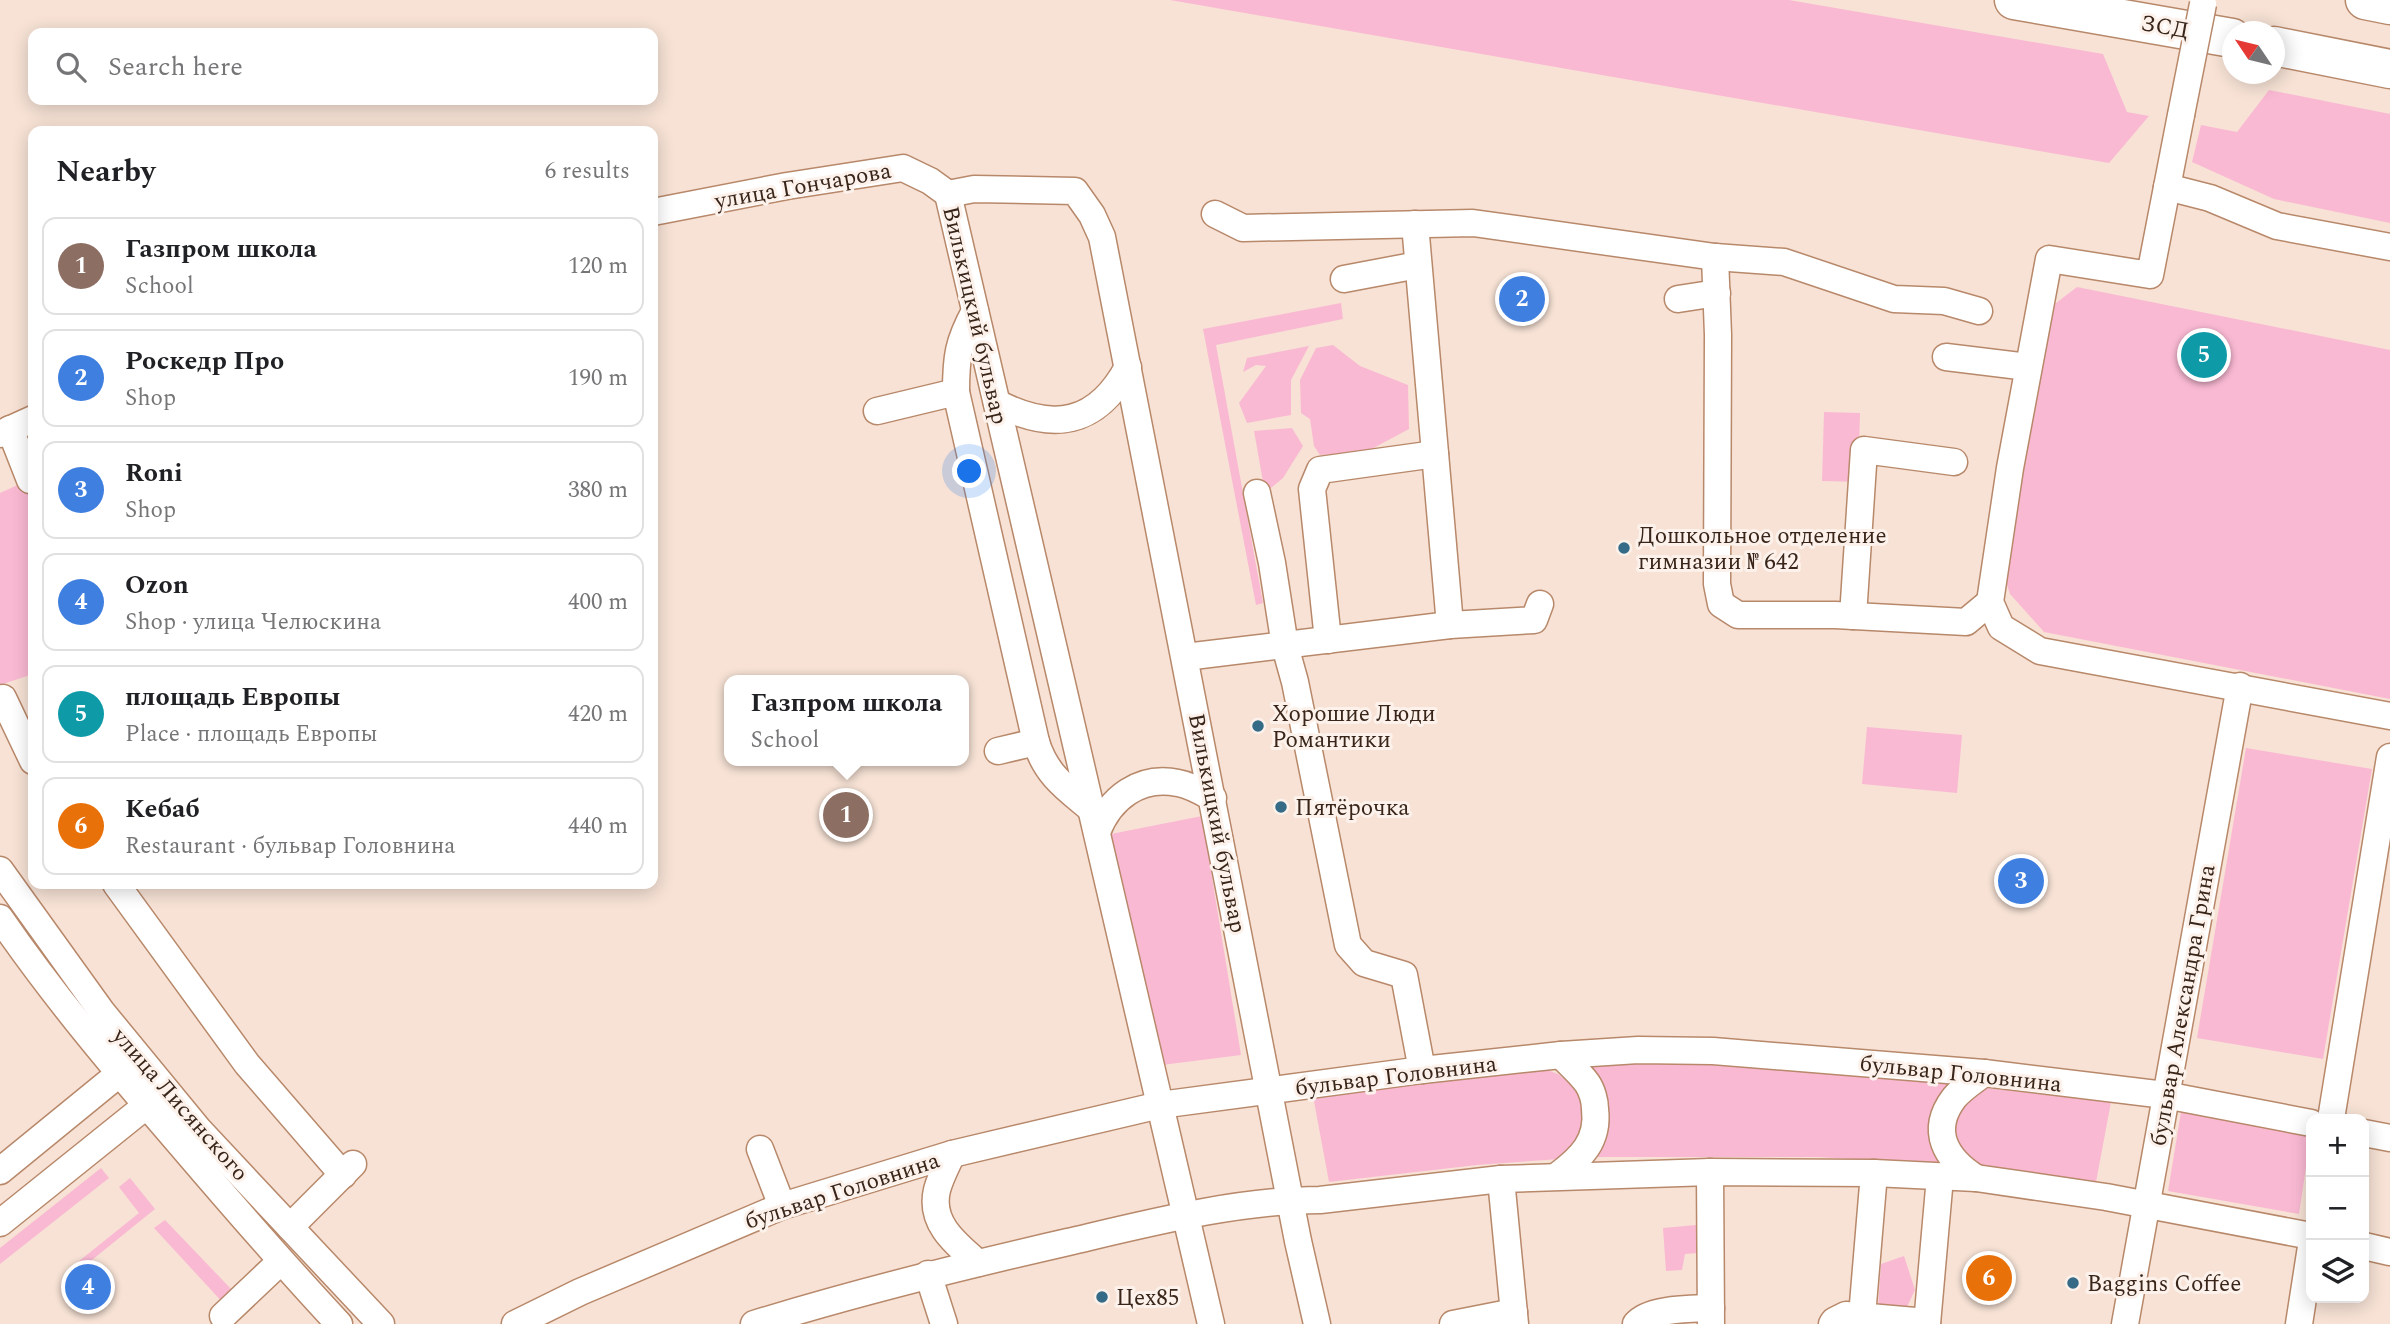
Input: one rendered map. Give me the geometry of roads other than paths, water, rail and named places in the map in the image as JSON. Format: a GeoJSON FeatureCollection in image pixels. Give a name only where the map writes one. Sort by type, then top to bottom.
{"type":"FeatureCollection","features":[{"type":"Feature","properties":{"kind":"highway","name":"ЗСД"},"geometry":{"type":"LineString","coordinates":[[2014,0],[2222,36]]}},
{"type":"Feature","properties":{"kind":"highway"},"geometry":{"type":"LineString","coordinates":[[2365,0],[2390,5]]}},
{"type":"Feature","properties":{"kind":"highway"},"geometry":{"type":"LineString","coordinates":[[2285,48],[2390,69]]}},
{"type":"Feature","properties":{"kind":"street"},"geometry":{"type":"LineString","coordinates":[[2203,2],[2150,275],[2049,259],[2028,367],[1990,601],[2001,627],[2040,650],[2390,716]]}},
{"type":"Feature","properties":{"kind":"street","name":"улица Гончарова"},"geometry":{"type":"LineString","coordinates":[[658,211],[788,186],[903,168],[930,181],[948,194]]}},
{"type":"Feature","properties":{"kind":"street"},"geometry":{"type":"LineString","coordinates":[[2167,187],[2210,198],[2277,226],[2390,247]]}},
{"type":"Feature","properties":{"kind":"street","name":"Вилькицкий бульвар"},"geometry":{"type":"LineString","coordinates":[[1211,1324],[948,194],[974,189],[1075,191],[1092,215],[1102,237],[1317,1324]]}},
{"type":"Feature","properties":{"kind":"street"},"geometry":{"type":"LineString","coordinates":[[1215,214],[1242,228],[1473,223],[1715,257],[1784,262],[1979,312]]}},
{"type":"Feature","properties":{"kind":"street"},"geometry":{"type":"LineString","coordinates":[[1415,224],[1450,625]]}},
{"type":"Feature","properties":{"kind":"street"},"geometry":{"type":"LineString","coordinates":[[1715,257],[1717,584],[1721,604],[1738,615],[1853,616],[1966,622],[1990,601]]}},
{"type":"Feature","properties":{"kind":"street"},"geometry":{"type":"LineString","coordinates":[[1344,279],[1418,265]]}},
{"type":"Feature","properties":{"kind":"street"},"geometry":{"type":"LineString","coordinates":[[1678,299],[1717,293]]}},
{"type":"Feature","properties":{"kind":"street"},"geometry":{"type":"LineString","coordinates":[[975,311],[962,335],[956,363],[956,392],[1041,757],[1052,775],[1094,820],[1103,816],[1113,802],[1127,791],[1144,784],[1161,781],[1178,783],[1213,798]]}},
{"type":"Feature","properties":{"kind":"street"},"geometry":{"type":"LineString","coordinates":[[1946,357],[2028,367]]}},
{"type":"Feature","properties":{"kind":"street"},"geometry":{"type":"LineString","coordinates":[[997,403],[1016,413],[1049,421],[1065,420],[1107,399],[1128,367]]}},
{"type":"Feature","properties":{"kind":"street"},"geometry":{"type":"LineString","coordinates":[[877,411],[956,392]]}},
{"type":"Feature","properties":{"kind":"street"},"geometry":{"type":"LineString","coordinates":[[15,427],[28,473]]}},
{"type":"Feature","properties":{"kind":"street"},"geometry":{"type":"LineString","coordinates":[[1853,616],[1864,450],[1954,462]]}},
{"type":"Feature","properties":{"kind":"street"},"geometry":{"type":"LineString","coordinates":[[1328,640],[1312,489],[1320,470],[1435,454]]}},
{"type":"Feature","properties":{"kind":"street"},"geometry":{"type":"LineString","coordinates":[[1257,493],[1272,563],[1285,646],[1295,682],[1348,945],[1364,963],[1404,975],[1422,1070]]}},
{"type":"Feature","properties":{"kind":"street"},"geometry":{"type":"LineString","coordinates":[[1185,657],[1450,625],[1534,620],[1539,604]]}},
{"type":"Feature","properties":{"kind":"street","name":"бульвар Александра Грина"},"geometry":{"type":"LineString","coordinates":[[2125,1324],[2240,686]]}},
{"type":"Feature","properties":{"kind":"street"},"geometry":{"type":"LineString","coordinates":[[0,699],[3,698],[28,750]]}},
{"type":"Feature","properties":{"kind":"street"},"geometry":{"type":"LineString","coordinates":[[998,751],[1036,742]]}},
{"type":"Feature","properties":{"kind":"street"},"geometry":{"type":"LineString","coordinates":[[2333,1114],[2390,757]]}},
{"type":"Feature","properties":{"kind":"street","name":"улица Лисянского"},"geometry":{"type":"LineString","coordinates":[[0,870],[102,1012],[199,1130],[381,1324]]}},
{"type":"Feature","properties":{"kind":"street"},"geometry":{"type":"LineString","coordinates":[[120,889],[247,1065],[348,1169],[290,1227]]}},
{"type":"Feature","properties":{"kind":"street","name":"улица Лисянского"},"geometry":{"type":"LineString","coordinates":[[0,919],[22,951],[120,1073],[281,1261],[339,1324]]}},
{"type":"Feature","properties":{"kind":"street","name":"бульвар Головнина"},"geometry":{"type":"LineString","coordinates":[[515,1324],[580,1292],[782,1206],[951,1154],[1160,1105],[1422,1070],[1561,1055],[1638,1050],[1713,1051],[1984,1073],[2165,1095],[2306,1122]]}},
{"type":"Feature","properties":{"kind":"street"},"geometry":{"type":"LineString","coordinates":[[1557,1176],[1580,1158],[1592,1142],[1597,1120],[1595,1101],[1587,1083],[1561,1055]]}},
{"type":"Feature","properties":{"kind":"street"},"geometry":{"type":"LineString","coordinates":[[0,1171],[120,1073],[153,1074],[147,1105],[0,1223]]}},
{"type":"Feature","properties":{"kind":"street"},"geometry":{"type":"LineString","coordinates":[[1976,1178],[1958,1167],[1946,1150],[1941,1136],[1944,1119],[1953,1099],[1984,1073]]}},
{"type":"Feature","properties":{"kind":"street"},"geometry":{"type":"LineString","coordinates":[[2369,1134],[2390,1138]]}},
{"type":"Feature","properties":{"kind":"street"},"geometry":{"type":"LineString","coordinates":[[760,1149],[782,1206]]}},
{"type":"Feature","properties":{"kind":"street"},"geometry":{"type":"LineString","coordinates":[[951,1154],[937,1191],[936,1209],[942,1228],[978,1263]]}},
{"type":"Feature","properties":{"kind":"street"},"geometry":{"type":"LineString","coordinates":[[1636,1324],[1640,1318],[1653,1314],[1711,1316],[1710,1171]]}},
{"type":"Feature","properties":{"kind":"street"},"geometry":{"type":"LineString","coordinates":[[754,1324],[928,1274],[1185,1216],[1292,1200],[1320,1200],[1501,1179],[1710,1171],[1874,1172],[1976,1178],[2106,1197],[2306,1235]]}},
{"type":"Feature","properties":{"kind":"street"},"geometry":{"type":"LineString","coordinates":[[1862,1316],[1874,1172]]}},
{"type":"Feature","properties":{"kind":"street"},"geometry":{"type":"LineString","coordinates":[[1832,1324],[1846,1315],[1927,1323],[1940,1177]]}},
{"type":"Feature","properties":{"kind":"street"},"geometry":{"type":"LineString","coordinates":[[1453,1324],[1515,1318],[1501,1179]]}},
{"type":"Feature","properties":{"kind":"street"},"geometry":{"type":"LineString","coordinates":[[2369,1247],[2390,1252]]}},
{"type":"Feature","properties":{"kind":"street"},"geometry":{"type":"LineString","coordinates":[[223,1315],[281,1261]]}},
{"type":"Feature","properties":{"kind":"street"},"geometry":{"type":"LineString","coordinates":[[928,1274],[944,1324]]}},
{"type":"Feature","properties":{"kind":"street"},"geometry":{"type":"LineString","coordinates":[[2299,1324],[2306,1279]]}},
{"type":"Feature","properties":{"kind":"place","name":"Роскедр Про"},"geometry":{"type":"Point","coordinates":[1522,299]}},
{"type":"Feature","properties":{"kind":"place","name":"площадь Европы"},"geometry":{"type":"Point","coordinates":[2204,355]}},
{"type":"Feature","properties":{"kind":"place","name":"Дошкольное отделение гимназии № 642"},"geometry":{"type":"Point","coordinates":[1624,548]}},
{"type":"Feature","properties":{"kind":"place","name":"Хорошие Люди Романтики"},"geometry":{"type":"Point","coordinates":[1258,726]}},
{"type":"Feature","properties":{"kind":"place","name":"Пятёрочка"},"geometry":{"type":"Point","coordinates":[1281,807]}},
{"type":"Feature","properties":{"kind":"place","name":"Газпром школа"},"geometry":{"type":"Point","coordinates":[846,815]}},
{"type":"Feature","properties":{"kind":"place","name":"Roni"},"geometry":{"type":"Point","coordinates":[2021,881]}},
{"type":"Feature","properties":{"kind":"place","name":"Кебаб"},"geometry":{"type":"Point","coordinates":[1989,1278]}},
{"type":"Feature","properties":{"kind":"place","name":"Baggins Coffee"},"geometry":{"type":"Point","coordinates":[2073,1283]}},
{"type":"Feature","properties":{"kind":"place","name":"Ozon"},"geometry":{"type":"Point","coordinates":[88,1287]}},
{"type":"Feature","properties":{"kind":"place","name":"Цех85"},"geometry":{"type":"Point","coordinates":[1102,1297]}}]}
